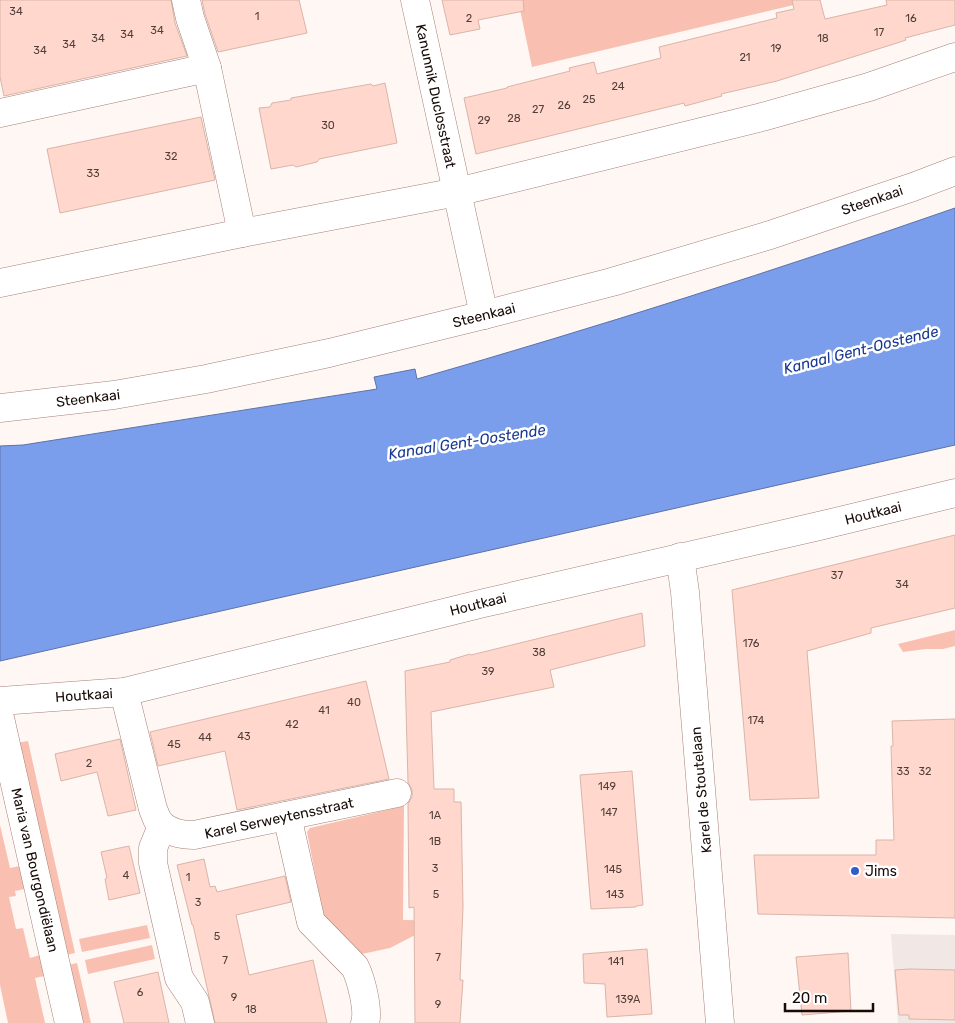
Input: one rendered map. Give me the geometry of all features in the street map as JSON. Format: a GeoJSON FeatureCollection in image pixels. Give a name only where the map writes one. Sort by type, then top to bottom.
{"type":"FeatureCollection","features":[{"type":"Feature","properties":{"kind":"street"},"geometry":{"type":"LineString","coordinates":[[186,0],[207,68],[242,233]]}},
{"type":"Feature","properties":{"kind":"street","name":"Kanunnik Duclosstraat"},"geometry":{"type":"LineString","coordinates":[[415,0],[484,315]]}},
{"type":"Feature","properties":{"kind":"street"},"geometry":{"type":"LineString","coordinates":[[0,283],[242,233],[457,192],[762,117],[868,87],[955,58]]}},
{"type":"Feature","properties":{"kind":"street"},"geometry":{"type":"LineString","coordinates":[[0,113],[207,68]]}},
{"type":"Feature","properties":{"kind":"street","name":"Steenkaai"},"geometry":{"type":"LineString","coordinates":[[0,408],[114,395],[206,380],[329,353],[484,315],[612,282],[761,237],[913,187],[955,171]]}},
{"type":"Feature","properties":{"kind":"street","name":"Houtkaai"},"geometry":{"type":"LineString","coordinates":[[0,701],[124,692],[484,602],[820,526],[955,493]]}},
{"type":"Feature","properties":{"kind":"street","name":"Karel de Stoutelaan"},"geometry":{"type":"LineString","coordinates":[[680,557],[686,602],[720,1023]]}},
{"type":"Feature","properties":{"kind":"street"},"geometry":{"type":"LineString","coordinates":[[124,692],[153,810],[162,826],[153,848],[153,863],[179,978],[195,1002],[200,1023]]}},
{"type":"Feature","properties":{"kind":"street","name":"Maria van Bourgondiëlaan"},"geometry":{"type":"LineString","coordinates":[[0,718],[69,1023]]}},
{"type":"Feature","properties":{"kind":"street","name":"Karel Serweytensstraat"},"geometry":{"type":"LineString","coordinates":[[162,826],[182,835],[194,835],[397,793]]}},
{"type":"Feature","properties":{"kind":"street"},"geometry":{"type":"LineString","coordinates":[[287,816],[311,922],[355,967],[366,1008],[365,1023]]}},
{"type":"Feature","properties":{"kind":"shaded area"},"geometry":{"type":"Polygon","coordinates":[[[518,0],[797,0],[798,4],[532,67],[518,0]]]}},
{"type":"Feature","properties":{"kind":"shaded area"},"geometry":{"type":"Polygon","coordinates":[[[955,630],[955,646],[943,649],[903,652],[898,644],[955,630]]]}},
{"type":"Feature","properties":{"kind":"shaded area"},"geometry":{"type":"Polygon","coordinates":[[[28,741],[75,953],[66,955],[17,743],[28,741]]]}},
{"type":"Feature","properties":{"kind":"shaded area"},"geometry":{"type":"Polygon","coordinates":[[[404,806],[403,920],[462,921],[417,934],[390,948],[362,954],[324,919],[307,832],[310,828],[404,806]]]}},
{"type":"Feature","properties":{"kind":"shaded area"},"geometry":{"type":"Polygon","coordinates":[[[0,825],[10,868],[20,866],[25,889],[15,891],[16,896],[9,897],[16,929],[23,928],[30,958],[40,955],[45,976],[35,978],[45,1023],[8,1023],[0,985],[0,825]]]}},
{"type":"Feature","properties":{"kind":"shaded area"},"geometry":{"type":"Polygon","coordinates":[[[147,925],[150,938],[82,952],[79,939],[147,925]]]}},
{"type":"Feature","properties":{"kind":"shaded area"},"geometry":{"type":"Polygon","coordinates":[[[891,934],[955,935],[955,1023],[898,1023],[891,934]]]}},
{"type":"Feature","properties":{"kind":"shaded area"},"geometry":{"type":"Polygon","coordinates":[[[152,945],[155,959],[88,974],[85,960],[152,945]]]}},
{"type":"Feature","properties":{"kind":"shaded area"},"geometry":{"type":"Polygon","coordinates":[[[77,963],[91,1023],[81,1023],[68,965],[77,963]]]}},
{"type":"Feature","properties":{"kind":"water","name":"Kanaal Gent-Oostende"},"geometry":{"type":"Polygon","coordinates":[[[955,208],[955,445],[0,661],[0,446],[23,445],[377,389],[374,377],[415,369],[417,379],[687,297],[955,208]]]}},
{"type":"Feature","properties":{"kind":"building"},"geometry":{"type":"Polygon","coordinates":[[[0,0],[171,0],[175,23],[187,56],[4,96],[0,77],[0,0]]]}},
{"type":"Feature","properties":{"kind":"building"},"geometry":{"type":"Polygon","coordinates":[[[202,0],[299,0],[307,33],[218,52],[202,0]]]}},
{"type":"Feature","properties":{"kind":"building"},"geometry":{"type":"Polygon","coordinates":[[[442,0],[523,0],[524,11],[478,20],[480,29],[450,35],[442,0]]]}},
{"type":"Feature","properties":{"kind":"building"},"geometry":{"type":"Polygon","coordinates":[[[792,0],[820,0],[825,19],[887,5],[886,0],[955,0],[955,25],[905,38],[906,40],[777,81],[721,94],[722,96],[685,106],[684,103],[476,154],[464,98],[570,71],[569,68],[594,62],[597,74],[661,58],[659,47],[777,18],[776,13],[794,9],[792,0]]]}},
{"type":"Feature","properties":{"kind":"building"},"geometry":{"type":"Polygon","coordinates":[[[385,83],[397,143],[319,159],[317,162],[296,167],[293,165],[271,169],[259,108],[270,107],[272,103],[291,100],[291,98],[385,83]]]}},
{"type":"Feature","properties":{"kind":"building"},"geometry":{"type":"Polygon","coordinates":[[[201,117],[215,180],[60,213],[47,149],[201,117]]]}},
{"type":"Feature","properties":{"kind":"building"},"geometry":{"type":"Polygon","coordinates":[[[955,535],[955,608],[871,628],[871,633],[807,651],[819,798],[750,800],[732,590],[955,535]]]}},
{"type":"Feature","properties":{"kind":"building"},"geometry":{"type":"Polygon","coordinates":[[[642,613],[645,646],[550,670],[554,687],[431,712],[434,789],[454,789],[454,802],[461,802],[463,907],[460,980],[463,980],[460,1023],[415,1023],[414,907],[409,908],[408,804],[412,797],[412,790],[408,782],[405,671],[450,662],[450,660],[470,654],[642,613]]]}},
{"type":"Feature","properties":{"kind":"building"},"geometry":{"type":"Polygon","coordinates":[[[366,681],[389,779],[237,810],[225,751],[158,766],[150,732],[366,681]]]}},
{"type":"Feature","properties":{"kind":"building","name":"Jims"},"geometry":{"type":"Polygon","coordinates":[[[955,719],[955,918],[758,914],[754,855],[876,855],[876,840],[894,840],[892,721],[955,719]]]}},
{"type":"Feature","properties":{"kind":"building"},"geometry":{"type":"Polygon","coordinates":[[[120,739],[136,810],[108,816],[97,772],[61,781],[55,754],[120,739]]]}},
{"type":"Feature","properties":{"kind":"building"},"geometry":{"type":"Polygon","coordinates":[[[632,771],[643,905],[591,909],[580,775],[632,771]]]}},
{"type":"Feature","properties":{"kind":"building"},"geometry":{"type":"Polygon","coordinates":[[[129,846],[140,893],[109,900],[105,879],[107,878],[101,852],[129,846]]]}},
{"type":"Feature","properties":{"kind":"building"},"geometry":{"type":"Polygon","coordinates":[[[204,859],[210,887],[215,886],[217,892],[285,876],[291,902],[236,915],[249,975],[313,960],[327,1023],[215,1023],[193,925],[177,865],[204,859]]]}},
{"type":"Feature","properties":{"kind":"building"},"geometry":{"type":"Polygon","coordinates":[[[647,949],[652,1014],[607,1017],[605,984],[584,983],[583,954],[647,949]]]}},
{"type":"Feature","properties":{"kind":"building"},"geometry":{"type":"Polygon","coordinates":[[[848,953],[851,1011],[802,1015],[796,957],[848,953]]]}},
{"type":"Feature","properties":{"kind":"building"},"geometry":{"type":"Polygon","coordinates":[[[895,970],[955,970],[955,1020],[909,1019],[909,1015],[899,1015],[895,970]]]}},
{"type":"Feature","properties":{"kind":"building"},"geometry":{"type":"Polygon","coordinates":[[[158,972],[169,1023],[124,1023],[114,982],[158,972]]]}},
{"type":"Feature","properties":{"kind":"place","name":"Jims"},"geometry":{"type":"Point","coordinates":[855,871]}}]}
